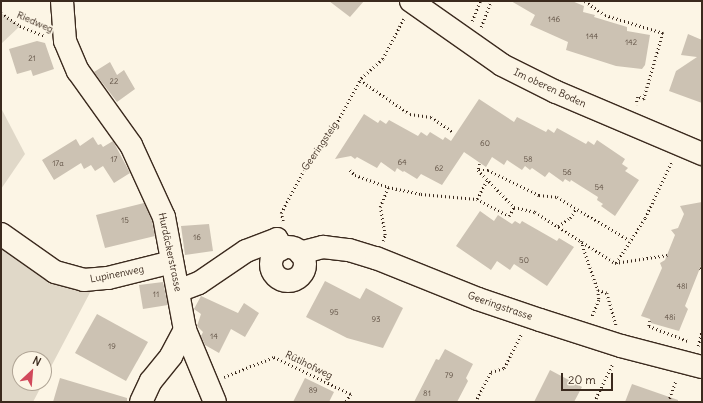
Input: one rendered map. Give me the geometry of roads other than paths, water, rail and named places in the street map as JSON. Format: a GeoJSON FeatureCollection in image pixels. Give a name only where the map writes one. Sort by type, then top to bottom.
{"type":"FeatureCollection","features":[{"type":"Feature","properties":{"kind":"street","name":"Hurdäckerstrasse"},"geometry":{"type":"LineString","coordinates":[[62,1],[65,41],[78,71],[118,124],[145,172],[164,217],[185,330],[212,393]]}},
{"type":"Feature","properties":{"kind":"street","name":"Im oberen Boden"},"geometry":{"type":"LineString","coordinates":[[411,1],[502,65],[562,95],[702,154]]}},
{"type":"Feature","properties":{"kind":"street","name":"Lupinenweg"},"geometry":{"type":"LineString","coordinates":[[1,234],[55,272],[84,280],[108,278],[172,262]]}},
{"type":"Feature","properties":{"kind":"street","name":"Geeringstrasse"},"geometry":{"type":"LineString","coordinates":[[178,291],[199,283],[246,251],[286,247],[323,247],[349,250],[376,258],[478,299],[622,346],[701,356]]}},
{"type":"Feature","properties":{"kind":"street"},"geometry":{"type":"LineString","coordinates":[[142,402],[151,381],[171,356],[185,330]]}}]}
